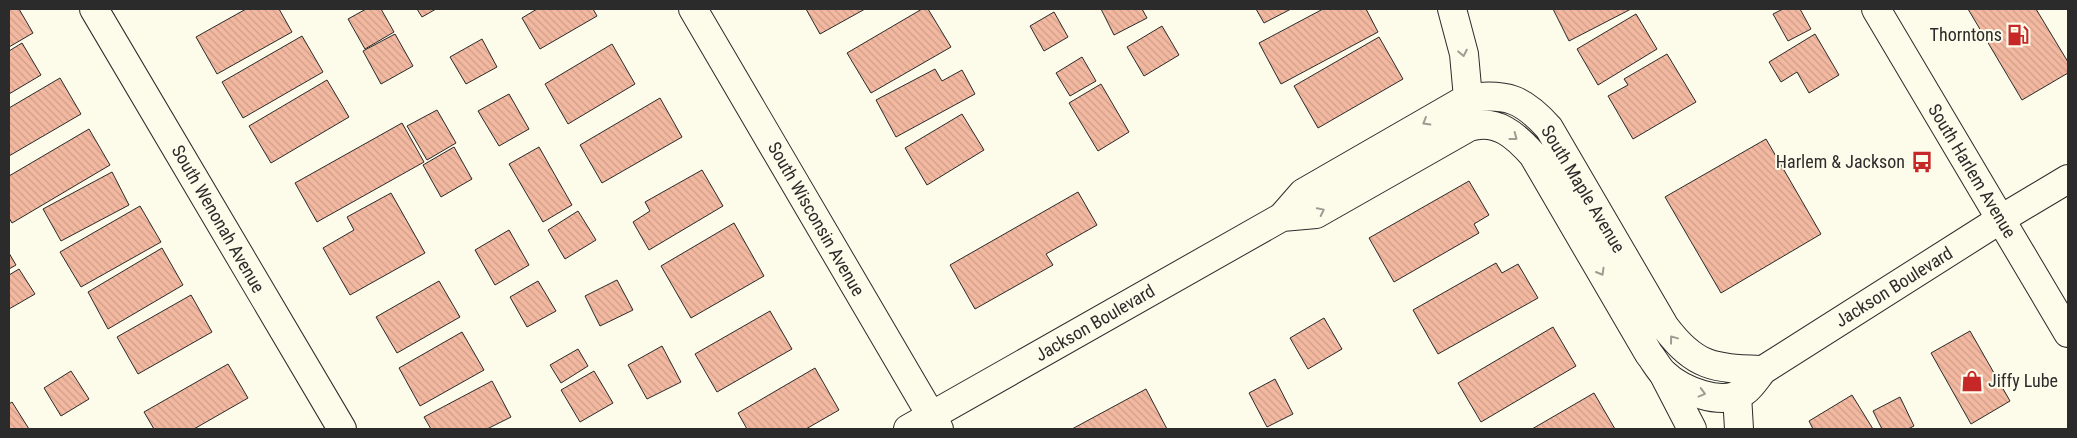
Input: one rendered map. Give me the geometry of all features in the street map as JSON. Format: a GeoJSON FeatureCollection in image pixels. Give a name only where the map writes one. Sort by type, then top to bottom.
{"type":"FeatureCollection","features":[{"type":"Feature","properties":{"kind":"street","name":"South Wenonah Avenue"},"geometry":{"type":"LineString","coordinates":[[94,9],[342,429]]}},
{"type":"Feature","properties":{"kind":"street","name":"South Wisconsin Avenue"},"geometry":{"type":"LineString","coordinates":[[693,9],[935,422]]}},
{"type":"Feature","properties":{"kind":"street"},"geometry":{"type":"LineString","coordinates":[[1452,9],[1464,54],[1468,98]]}},
{"type":"Feature","properties":{"kind":"street","name":"South Harlem Avenue"},"geometry":{"type":"LineString","coordinates":[[1876,9],[2068,333]]}},
{"type":"Feature","properties":{"kind":"street","name":"South Maple Avenue"},"geometry":{"type":"LineString","coordinates":[[1468,98],[1493,95],[1514,99],[1533,110],[1549,128],[1665,327],[1680,347],[1697,360],[1713,366],[1763,370]]}},
{"type":"Feature","properties":{"kind":"street","name":"Jackson Boulevard"},"geometry":{"type":"LineString","coordinates":[[908,429],[935,422],[1282,217],[1303,193],[1468,98]]}},
{"type":"Feature","properties":{"kind":"street","name":"South Maple Avenue"},"geometry":{"type":"LineString","coordinates":[[1469,127],[1482,124],[1499,126],[1517,138],[1533,155],[1663,373],[1692,429]]}},
{"type":"Feature","properties":{"kind":"street","name":"Jackson Boulevard"},"geometry":{"type":"LineString","coordinates":[[1282,217],[1316,214],[1469,127]]}},
{"type":"Feature","properties":{"kind":"street","name":"Jackson Boulevard"},"geometry":{"type":"LineString","coordinates":[[1763,370],[2001,219],[2068,179]]}},
{"type":"Feature","properties":{"kind":"street"},"geometry":{"type":"LineString","coordinates":[[1739,429],[1737,395],[1745,391],[1763,370]]}},
{"type":"Feature","properties":{"kind":"street","name":"South Maple Avenue"},"geometry":{"type":"LineString","coordinates":[[1663,373],[1682,387],[1702,395],[1725,398],[1737,395]]}},
{"type":"Feature","properties":{"kind":"building"},"geometry":{"type":"Polygon","coordinates":[[[9,9],[19,9],[33,33],[9,47],[9,9]]]}},
{"type":"Feature","properties":{"kind":"building"},"geometry":{"type":"Polygon","coordinates":[[[246,9],[279,9],[292,32],[217,74],[196,37],[246,9]]]}},
{"type":"Feature","properties":{"kind":"building"},"geometry":{"type":"Polygon","coordinates":[[[366,9],[381,9],[394,32],[365,49],[348,19],[366,9]]]}},
{"type":"Feature","properties":{"kind":"building"},"geometry":{"type":"Polygon","coordinates":[[[417,9],[436,9],[422,17],[417,9]]]}},
{"type":"Feature","properties":{"kind":"building"},"geometry":{"type":"Polygon","coordinates":[[[537,9],[593,9],[597,16],[540,49],[522,18],[537,9]]]}},
{"type":"Feature","properties":{"kind":"building"},"geometry":{"type":"Polygon","coordinates":[[[806,9],[865,9],[820,34],[806,9]]]}},
{"type":"Feature","properties":{"kind":"building"},"geometry":{"type":"Polygon","coordinates":[[[922,9],[928,9],[951,47],[871,93],[847,53],[922,9]]]}},
{"type":"Feature","properties":{"kind":"building"},"geometry":{"type":"Polygon","coordinates":[[[1101,9],[1142,9],[1147,18],[1114,35],[1101,9]]]}},
{"type":"Feature","properties":{"kind":"building"},"geometry":{"type":"Polygon","coordinates":[[[1256,9],[1291,9],[1264,23],[1256,9]]]}},
{"type":"Feature","properties":{"kind":"building"},"geometry":{"type":"Polygon","coordinates":[[[1323,9],[1366,9],[1378,32],[1281,84],[1259,43],[1323,9]]]}},
{"type":"Feature","properties":{"kind":"building"},"geometry":{"type":"Polygon","coordinates":[[[1553,9],[1631,9],[1569,41],[1553,9]]]}},
{"type":"Feature","properties":{"kind":"building"},"geometry":{"type":"Polygon","coordinates":[[[1783,9],[1800,9],[1811,29],[1788,41],[1773,14],[1783,9]]]}},
{"type":"Feature","properties":{"kind":"building","name":"Thorntons"},"geometry":{"type":"Polygon","coordinates":[[[1968,9],[2036,9],[2068,62],[2068,73],[2022,100],[1968,9]]]}},
{"type":"Feature","properties":{"kind":"building"},"geometry":{"type":"Polygon","coordinates":[[[1054,12],[1068,37],[1044,51],[1030,26],[1054,12]]]}},
{"type":"Feature","properties":{"kind":"building"},"geometry":{"type":"Polygon","coordinates":[[[1636,14],[1657,49],[1598,85],[1577,49],[1636,14]]]}},
{"type":"Feature","properties":{"kind":"building"},"geometry":{"type":"Polygon","coordinates":[[[1162,26],[1179,55],[1144,76],[1127,47],[1162,26]]]}},
{"type":"Feature","properties":{"kind":"building"},"geometry":{"type":"Polygon","coordinates":[[[395,34],[413,66],[381,84],[363,51],[395,34]]]}},
{"type":"Feature","properties":{"kind":"building"},"geometry":{"type":"Polygon","coordinates":[[[1815,34],[1839,75],[1809,93],[1797,72],[1781,82],[1769,62],[1815,34]]]}},
{"type":"Feature","properties":{"kind":"building"},"geometry":{"type":"Polygon","coordinates":[[[302,36],[323,72],[243,118],[222,82],[302,36]]]}},
{"type":"Feature","properties":{"kind":"building"},"geometry":{"type":"Polygon","coordinates":[[[1379,37],[1403,79],[1318,128],[1294,86],[1379,37]]]}},
{"type":"Feature","properties":{"kind":"building"},"geometry":{"type":"Polygon","coordinates":[[[482,39],[497,67],[466,84],[450,57],[482,39]]]}},
{"type":"Feature","properties":{"kind":"building"},"geometry":{"type":"Polygon","coordinates":[[[22,43],[41,75],[9,94],[9,51],[22,43]]]}},
{"type":"Feature","properties":{"kind":"building"},"geometry":{"type":"Polygon","coordinates":[[[612,44],[635,84],[568,124],[545,84],[612,44]]]}},
{"type":"Feature","properties":{"kind":"building"},"geometry":{"type":"Polygon","coordinates":[[[1667,54],[1696,102],[1633,139],[1608,96],[1628,85],[1624,79],[1667,54]]]}},
{"type":"Feature","properties":{"kind":"building"},"geometry":{"type":"Polygon","coordinates":[[[1082,57],[1096,81],[1070,96],[1056,73],[1082,57]]]}},
{"type":"Feature","properties":{"kind":"building"},"geometry":{"type":"Polygon","coordinates":[[[935,69],[942,81],[962,70],[975,94],[896,137],[876,100],[935,69]]]}},
{"type":"Feature","properties":{"kind":"building"},"geometry":{"type":"Polygon","coordinates":[[[60,78],[81,114],[9,156],[9,108],[60,78]]]}},
{"type":"Feature","properties":{"kind":"building"},"geometry":{"type":"Polygon","coordinates":[[[327,80],[349,117],[271,163],[249,126],[327,80]]]}},
{"type":"Feature","properties":{"kind":"building"},"geometry":{"type":"Polygon","coordinates":[[[1101,84],[1129,132],[1098,151],[1069,103],[1101,84]]]}},
{"type":"Feature","properties":{"kind":"building"},"geometry":{"type":"Polygon","coordinates":[[[509,94],[529,129],[499,146],[478,111],[509,94]]]}},
{"type":"Feature","properties":{"kind":"building"},"geometry":{"type":"Polygon","coordinates":[[[660,98],[682,137],[602,183],[580,145],[660,98]]]}},
{"type":"Feature","properties":{"kind":"building"},"geometry":{"type":"Polygon","coordinates":[[[437,110],[456,143],[427,160],[407,126],[437,110]]]}},
{"type":"Feature","properties":{"kind":"building"},"geometry":{"type":"Polygon","coordinates":[[[962,114],[984,150],[927,185],[905,148],[962,114]]]}},
{"type":"Feature","properties":{"kind":"building"},"geometry":{"type":"Polygon","coordinates":[[[402,123],[424,162],[317,222],[295,183],[402,123]]]}},
{"type":"Feature","properties":{"kind":"building"},"geometry":{"type":"Polygon","coordinates":[[[89,129],[110,165],[12,223],[9,218],[9,176],[89,129]]]}},
{"type":"Feature","properties":{"kind":"building"},"geometry":{"type":"Polygon","coordinates":[[[1766,139],[1821,234],[1721,293],[1665,197],[1766,139]]]}},
{"type":"Feature","properties":{"kind":"building"},"geometry":{"type":"Polygon","coordinates":[[[454,147],[472,179],[441,197],[423,165],[454,147]]]}},
{"type":"Feature","properties":{"kind":"building"},"geometry":{"type":"Polygon","coordinates":[[[539,147],[572,205],[543,222],[509,164],[539,147]]]}},
{"type":"Feature","properties":{"kind":"building"},"geometry":{"type":"Polygon","coordinates":[[[702,170],[723,206],[649,250],[633,222],[650,211],[645,202],[702,170]]]}},
{"type":"Feature","properties":{"kind":"building"},"geometry":{"type":"Polygon","coordinates":[[[112,172],[129,205],[61,241],[43,209],[112,172]]]}},
{"type":"Feature","properties":{"kind":"building"},"geometry":{"type":"Polygon","coordinates":[[[1469,181],[1489,215],[1474,224],[1479,233],[1394,282],[1369,238],[1469,181]]]}},
{"type":"Feature","properties":{"kind":"building"},"geometry":{"type":"Polygon","coordinates":[[[1078,192],[1097,225],[1046,254],[1053,265],[975,309],[950,265],[1078,192]]]}},
{"type":"Feature","properties":{"kind":"building"},"geometry":{"type":"Polygon","coordinates":[[[391,193],[425,253],[350,295],[323,248],[354,230],[347,217],[391,193]]]}},
{"type":"Feature","properties":{"kind":"building"},"geometry":{"type":"Polygon","coordinates":[[[140,206],[161,242],[81,287],[60,252],[140,206]]]}},
{"type":"Feature","properties":{"kind":"building"},"geometry":{"type":"Polygon","coordinates":[[[578,211],[596,240],[565,259],[548,230],[578,211]]]}},
{"type":"Feature","properties":{"kind":"building"},"geometry":{"type":"Polygon","coordinates":[[[734,223],[764,276],[691,318],[661,266],[734,223]]]}},
{"type":"Feature","properties":{"kind":"building"},"geometry":{"type":"Polygon","coordinates":[[[509,230],[529,265],[495,285],[475,250],[509,230]]]}},
{"type":"Feature","properties":{"kind":"building"},"geometry":{"type":"Polygon","coordinates":[[[162,248],[183,285],[108,329],[88,292],[162,248]]]}},
{"type":"Feature","properties":{"kind":"building"},"geometry":{"type":"Polygon","coordinates":[[[9,253],[16,265],[9,269],[9,253]]]}},
{"type":"Feature","properties":{"kind":"building"},"geometry":{"type":"Polygon","coordinates":[[[1496,263],[1502,273],[1518,264],[1538,298],[1438,354],[1413,310],[1496,263]]]}},
{"type":"Feature","properties":{"kind":"building"},"geometry":{"type":"Polygon","coordinates":[[[19,269],[35,294],[9,309],[9,275],[19,269]]]}},
{"type":"Feature","properties":{"kind":"building"},"geometry":{"type":"Polygon","coordinates":[[[617,280],[633,310],[600,326],[585,296],[617,280]]]}},
{"type":"Feature","properties":{"kind":"building"},"geometry":{"type":"Polygon","coordinates":[[[439,281],[460,317],[397,353],[376,317],[439,281]]]}},
{"type":"Feature","properties":{"kind":"building"},"geometry":{"type":"Polygon","coordinates":[[[538,281],[556,311],[527,327],[510,297],[538,281]]]}},
{"type":"Feature","properties":{"kind":"building"},"geometry":{"type":"Polygon","coordinates":[[[191,295],[212,332],[138,374],[117,337],[191,295]]]}},
{"type":"Feature","properties":{"kind":"building"},"geometry":{"type":"Polygon","coordinates":[[[770,311],[792,349],[717,392],[695,354],[770,311]]]}},
{"type":"Feature","properties":{"kind":"building"},"geometry":{"type":"Polygon","coordinates":[[[1324,318],[1342,349],[1308,369],[1290,338],[1324,318]]]}},
{"type":"Feature","properties":{"kind":"building"},"geometry":{"type":"Polygon","coordinates":[[[1553,327],[1576,366],[1481,422],[1458,383],[1553,327]]]}},
{"type":"Feature","properties":{"kind":"building","name":"Jiffy Lube"},"geometry":{"type":"Polygon","coordinates":[[[1970,331],[2010,401],[1971,424],[1931,353],[1970,331]]]}},
{"type":"Feature","properties":{"kind":"building"},"geometry":{"type":"Polygon","coordinates":[[[462,332],[484,370],[420,406],[399,368],[462,332]]]}},
{"type":"Feature","properties":{"kind":"building"},"geometry":{"type":"Polygon","coordinates":[[[662,346],[681,382],[647,399],[628,365],[662,346]]]}},
{"type":"Feature","properties":{"kind":"building"},"geometry":{"type":"Polygon","coordinates":[[[578,349],[588,366],[561,383],[550,365],[578,349]]]}},
{"type":"Feature","properties":{"kind":"building"},"geometry":{"type":"Polygon","coordinates":[[[228,364],[248,398],[194,429],[154,429],[144,412],[228,364]]]}},
{"type":"Feature","properties":{"kind":"building"},"geometry":{"type":"Polygon","coordinates":[[[815,368],[839,410],[806,429],[747,429],[738,413],[815,368]]]}},
{"type":"Feature","properties":{"kind":"building"},"geometry":{"type":"Polygon","coordinates":[[[71,371],[89,399],[61,416],[44,388],[71,371]]]}},
{"type":"Feature","properties":{"kind":"building"},"geometry":{"type":"Polygon","coordinates":[[[594,371],[613,403],[580,422],[561,390],[594,371]]]}},
{"type":"Feature","properties":{"kind":"building"},"geometry":{"type":"Polygon","coordinates":[[[1275,379],[1293,414],[1267,427],[1249,393],[1275,379]]]}},
{"type":"Feature","properties":{"kind":"building"},"geometry":{"type":"Polygon","coordinates":[[[492,381],[511,417],[487,429],[431,429],[424,417],[492,381]]]}},
{"type":"Feature","properties":{"kind":"building"},"geometry":{"type":"Polygon","coordinates":[[[1146,389],[1167,429],[1072,429],[1146,389]]]}},
{"type":"Feature","properties":{"kind":"building"},"geometry":{"type":"Polygon","coordinates":[[[1594,393],[1615,429],[1532,429],[1594,393]]]}},
{"type":"Feature","properties":{"kind":"building"},"geometry":{"type":"Polygon","coordinates":[[[1852,395],[1873,429],[1813,429],[1809,421],[1852,395]]]}},
{"type":"Feature","properties":{"kind":"building"},"geometry":{"type":"Polygon","coordinates":[[[1900,397],[1914,426],[1908,429],[1882,429],[1873,411],[1900,397]]]}},
{"type":"Feature","properties":{"kind":"building"},"geometry":{"type":"Polygon","coordinates":[[[12,402],[29,429],[9,429],[9,404],[12,402]]]}},
{"type":"Feature","properties":{"kind":"place","name":"Thorntons"},"geometry":{"type":"Point","coordinates":[2018,35]}},
{"type":"Feature","properties":{"kind":"place","name":"Harlem & Jackson"},"geometry":{"type":"Point","coordinates":[1922,162]}},
{"type":"Feature","properties":{"kind":"place","name":"Jiffy Lube"},"geometry":{"type":"Point","coordinates":[1972,381]}}]}
